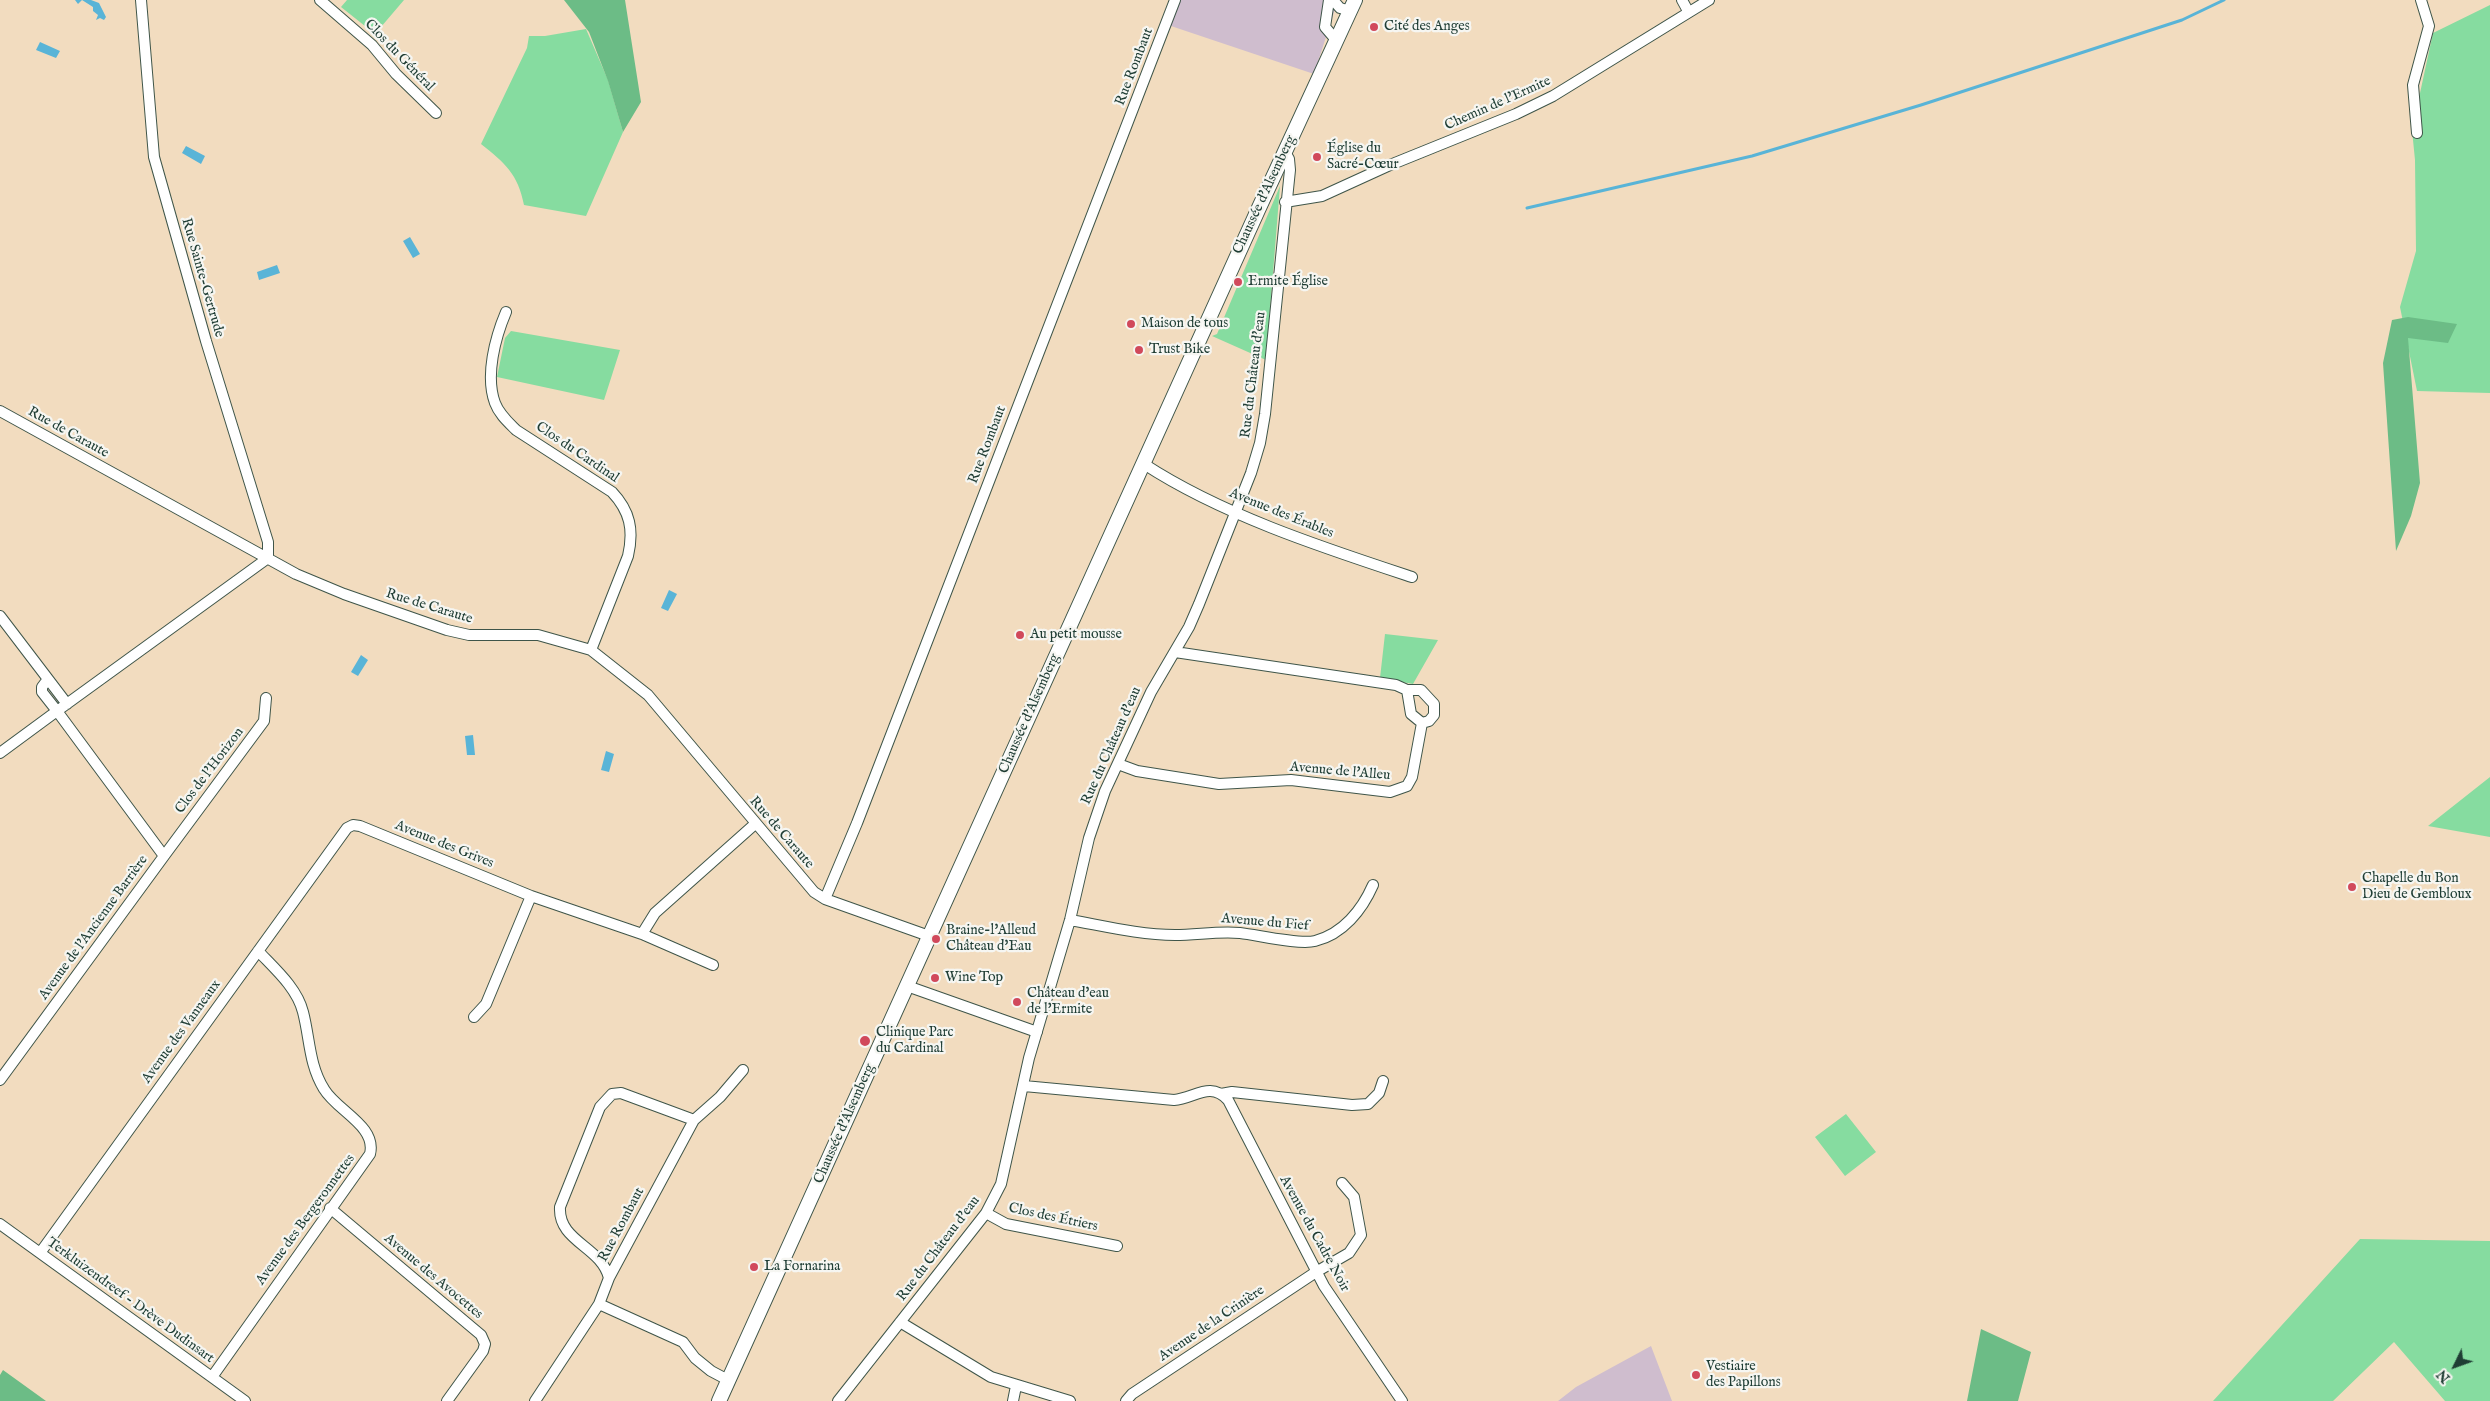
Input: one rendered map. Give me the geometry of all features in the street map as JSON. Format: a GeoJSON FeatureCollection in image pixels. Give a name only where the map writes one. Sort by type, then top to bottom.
{"type":"FeatureCollection","features":[{"type":"Feature","properties":{"kind":"main road","name":"Chaussée d'Alsemberg"},"geometry":{"type":"LineString","coordinates":[[718,1401],[1353,5]]}},
{"type":"Feature","properties":{"kind":"street","name":"Rue Sainte-Gertrude"},"geometry":{"type":"LineString","coordinates":[[141,0],[154,157],[206,341],[268,542],[268,558]]}},
{"type":"Feature","properties":{"kind":"street","name":"Clos du Général"},"geometry":{"type":"LineString","coordinates":[[320,0],[372,45],[396,74],[436,113]]}},
{"type":"Feature","properties":{"kind":"street","name":"Rue Rombaut"},"geometry":{"type":"LineString","coordinates":[[825,898],[857,823],[1175,0]]}},
{"type":"Feature","properties":{"kind":"street"},"geometry":{"type":"LineString","coordinates":[[1329,0],[1325,28],[1337,41]]}},
{"type":"Feature","properties":{"kind":"street"},"geometry":{"type":"LineString","coordinates":[[1333,0],[1340,8],[1353,5]]}},
{"type":"Feature","properties":{"kind":"street"},"geometry":{"type":"LineString","coordinates":[[1682,0],[1688,11]]}},
{"type":"Feature","properties":{"kind":"street","name":"Chemin de l'Ermite"},"geometry":{"type":"LineString","coordinates":[[1285,202],[1322,196],[1390,165],[1516,114],[1553,96],[1688,11],[1709,0]]}},
{"type":"Feature","properties":{"kind":"street"},"geometry":{"type":"LineString","coordinates":[[2417,133],[2412,99],[2413,85],[2430,26],[2421,0]]}},
{"type":"Feature","properties":{"kind":"street","name":"Rue du Château d'eau"},"geometry":{"type":"LineString","coordinates":[[838,1401],[986,1213],[1001,1184],[1037,1032],[1070,920],[1089,838],[1105,791],[1150,692],[1193,619],[1237,512],[1255,461],[1266,414],[1285,202],[1290,170],[1289,160],[1285,152]]}},
{"type":"Feature","properties":{"kind":"street","name":"Clos du Cardinal"},"geometry":{"type":"LineString","coordinates":[[506,312],[492,366],[491,386],[495,404],[504,418],[516,430],[612,492],[623,504],[630,519],[631,538],[628,556],[591,650]]}},
{"type":"Feature","properties":{"kind":"street","name":"Rue de Caraute"},"geometry":{"type":"LineString","coordinates":[[0,411],[296,574],[344,594],[447,630],[469,635],[538,635],[591,650],[648,695],[814,892],[825,898],[929,936]]}},
{"type":"Feature","properties":{"kind":"street","name":"Avenue des Érables"},"geometry":{"type":"LineString","coordinates":[[1144,464],[1165,477],[1237,512],[1341,554],[1412,577]]}},
{"type":"Feature","properties":{"kind":"street"},"geometry":{"type":"LineString","coordinates":[[0,753],[268,558]]}},
{"type":"Feature","properties":{"kind":"street"},"geometry":{"type":"LineString","coordinates":[[0,616],[67,704]]}},
{"type":"Feature","properties":{"kind":"street","name":"Avenue de l'Alleu"},"geometry":{"type":"LineString","coordinates":[[1118,764],[1137,771],[1219,784],[1291,780],[1390,792],[1407,786],[1412,777],[1422,723],[1429,721],[1434,715],[1434,704],[1421,690],[1407,690],[1396,685],[1175,652]]}},
{"type":"Feature","properties":{"kind":"street","name":"Avenue de l'Ancienne Barrière"},"geometry":{"type":"LineString","coordinates":[[0,1080],[4,1066],[164,856],[42,692],[42,687],[48,679]]}},
{"type":"Feature","properties":{"kind":"street"},"geometry":{"type":"LineString","coordinates":[[1407,690],[1412,714],[1422,723]]}},
{"type":"Feature","properties":{"kind":"street","name":"Clos de l'Horizon"},"geometry":{"type":"LineString","coordinates":[[164,856],[264,721],[266,698]]}},
{"type":"Feature","properties":{"kind":"street"},"geometry":{"type":"LineString","coordinates":[[642,934],[655,913],[755,824]]}},
{"type":"Feature","properties":{"kind":"street","name":"Avenue des Grives"},"geometry":{"type":"LineString","coordinates":[[347,828],[353,825],[360,826],[531,896],[642,934],[713,964]]}},
{"type":"Feature","properties":{"kind":"street","name":"Avenue des Vanneaux"},"geometry":{"type":"LineString","coordinates":[[40,1253],[347,828]]}},
{"type":"Feature","properties":{"kind":"street","name":"Avenue du Fief"},"geometry":{"type":"LineString","coordinates":[[1070,920],[1111,928],[1174,935],[1239,933],[1313,942],[1330,935],[1354,916],[1366,901],[1373,885]]}},
{"type":"Feature","properties":{"kind":"street"},"geometry":{"type":"LineString","coordinates":[[474,1017],[486,1004],[531,896]]}},
{"type":"Feature","properties":{"kind":"street","name":"Avenue des Bergeronnettes"},"geometry":{"type":"LineString","coordinates":[[212,1377],[370,1154],[372,1140],[368,1133],[331,1100],[323,1089],[310,1055],[303,1011],[294,992],[258,951]]}},
{"type":"Feature","properties":{"kind":"street"},"geometry":{"type":"LineString","coordinates":[[907,986],[1037,1032]]}},
{"type":"Feature","properties":{"kind":"street","name":"Rue Rombaut"},"geometry":{"type":"LineString","coordinates":[[535,1401],[599,1304],[609,1278],[694,1120],[720,1097],[742,1070]]}},
{"type":"Feature","properties":{"kind":"street"},"geometry":{"type":"LineString","coordinates":[[1024,1086],[1174,1100],[1186,1098],[1204,1090],[1216,1091],[1224,1097],[1232,1092],[1352,1105],[1368,1104],[1379,1093],[1382,1081]]}},
{"type":"Feature","properties":{"kind":"street"},"geometry":{"type":"LineString","coordinates":[[609,1278],[606,1267],[562,1226],[560,1216],[560,1207],[600,1107],[612,1094],[621,1093],[694,1120]]}},
{"type":"Feature","properties":{"kind":"street","name":"Avenue du Cadre Noir"},"geometry":{"type":"LineString","coordinates":[[1224,1097],[1316,1272],[1402,1401]]}},
{"type":"Feature","properties":{"kind":"street","name":"Avenue de la Crinière"},"geometry":{"type":"LineString","coordinates":[[1126,1401],[1140,1389],[1316,1272],[1348,1253],[1361,1235],[1354,1197],[1342,1183]]}},
{"type":"Feature","properties":{"kind":"street","name":"Avenue des Avocettes"},"geometry":{"type":"LineString","coordinates":[[330,1208],[481,1335],[485,1344],[483,1351],[447,1401]]}},
{"type":"Feature","properties":{"kind":"street","name":"Clos des Étriers"},"geometry":{"type":"LineString","coordinates":[[986,1213],[1015,1226],[1117,1246]]}},
{"type":"Feature","properties":{"kind":"street","name":"Terkluizendreef - Drève Dudinsart"},"geometry":{"type":"LineString","coordinates":[[0,1224],[245,1401]]}},
{"type":"Feature","properties":{"kind":"street"},"geometry":{"type":"LineString","coordinates":[[599,1304],[683,1342],[695,1358],[710,1370],[728,1380]]}},
{"type":"Feature","properties":{"kind":"street"},"geometry":{"type":"LineString","coordinates":[[900,1322],[991,1377],[1070,1401]]}},
{"type":"Feature","properties":{"kind":"street"},"geometry":{"type":"LineString","coordinates":[[1013,1401],[1016,1386]]}},
{"type":"Feature","properties":{"kind":"shaded area"},"geometry":{"type":"Polygon","coordinates":[[[1179,0],[1338,0],[1314,74],[1168,25],[1179,0]]]}},
{"type":"Feature","properties":{"kind":"shaded area"},"geometry":{"type":"Polygon","coordinates":[[[1651,1346],[1672,1401],[1558,1401],[1576,1387],[1651,1346]]]}},
{"type":"Feature","properties":{"kind":"green space"},"geometry":{"type":"Polygon","coordinates":[[[347,0],[404,0],[375,34],[341,7],[347,0]]]}},
{"type":"Feature","properties":{"kind":"green space"},"geometry":{"type":"Polygon","coordinates":[[[564,0],[625,0],[641,102],[623,132],[608,81],[589,32],[564,0]]]}},
{"type":"Feature","properties":{"kind":"green space"},"geometry":{"type":"Polygon","coordinates":[[[2490,5],[2490,393],[2417,391],[2400,307],[2416,251],[2415,160],[2412,130],[2433,33],[2490,5]]]}},
{"type":"Feature","properties":{"kind":"green space"},"geometry":{"type":"Polygon","coordinates":[[[586,29],[608,80],[623,132],[586,216],[524,205],[514,177],[504,163],[481,144],[527,48],[529,36],[545,36],[586,29]]]}},
{"type":"Feature","properties":{"kind":"green space"},"geometry":{"type":"Polygon","coordinates":[[[1280,186],[1266,360],[1212,336],[1217,334],[1280,186]]]}},
{"type":"Feature","properties":{"kind":"green space"},"geometry":{"type":"Polygon","coordinates":[[[2408,317],[2457,324],[2448,343],[2408,338],[2420,483],[2411,516],[2396,551],[2383,363],[2392,320],[2408,317]]]}},
{"type":"Feature","properties":{"kind":"green space"},"geometry":{"type":"Polygon","coordinates":[[[511,331],[620,350],[604,400],[497,377],[505,338],[511,331]]]}},
{"type":"Feature","properties":{"kind":"green space"},"geometry":{"type":"Polygon","coordinates":[[[1385,634],[1438,640],[1413,684],[1380,678],[1385,634]]]}},
{"type":"Feature","properties":{"kind":"green space"},"geometry":{"type":"Polygon","coordinates":[[[2490,777],[2490,837],[2428,826],[2490,777]]]}},
{"type":"Feature","properties":{"kind":"green space"},"geometry":{"type":"Polygon","coordinates":[[[1846,1114],[1876,1152],[1845,1176],[1815,1137],[1846,1114]]]}},
{"type":"Feature","properties":{"kind":"green space"},"geometry":{"type":"Polygon","coordinates":[[[2360,1239],[2490,1241],[2490,1401],[2445,1401],[2394,1342],[2333,1401],[2213,1401],[2360,1239]]]}},
{"type":"Feature","properties":{"kind":"green space"},"geometry":{"type":"Polygon","coordinates":[[[1981,1329],[2031,1352],[2018,1401],[1967,1401],[1981,1329]]]}},
{"type":"Feature","properties":{"kind":"green space"},"geometry":{"type":"Polygon","coordinates":[[[3,1370],[46,1401],[0,1401],[0,1375],[3,1370]]]}},
{"type":"Feature","properties":{"kind":"water"},"geometry":{"type":"Polygon","coordinates":[[[82,0],[91,0],[99,3],[106,17],[104,20],[100,18],[96,20],[98,15],[93,11],[93,7],[82,0]]]}},
{"type":"Feature","properties":{"kind":"water"},"geometry":{"type":"Polygon","coordinates":[[[40,42],[60,51],[56,58],[36,50],[40,42]]]}},
{"type":"Feature","properties":{"kind":"water"},"geometry":{"type":"Polygon","coordinates":[[[186,146],[205,156],[201,164],[182,153],[186,146]]]}},
{"type":"Feature","properties":{"kind":"water"},"geometry":{"type":"Polygon","coordinates":[[[410,237],[420,254],[413,258],[403,241],[410,237]]]}},
{"type":"Feature","properties":{"kind":"water"},"geometry":{"type":"Polygon","coordinates":[[[277,265],[280,273],[259,280],[257,272],[277,265]]]}},
{"type":"Feature","properties":{"kind":"water"},"geometry":{"type":"Polygon","coordinates":[[[669,590],[677,594],[668,611],[661,608],[669,590]]]}},
{"type":"Feature","properties":{"kind":"water"},"geometry":{"type":"Polygon","coordinates":[[[361,655],[368,660],[358,676],[351,672],[361,655]]]}},
{"type":"Feature","properties":{"kind":"water"},"geometry":{"type":"Polygon","coordinates":[[[473,735],[475,755],[467,755],[465,736],[473,735]]]}},
{"type":"Feature","properties":{"kind":"water"},"geometry":{"type":"Polygon","coordinates":[[[606,751],[614,754],[609,772],[601,770],[606,751]]]}},
{"type":"Feature","properties":{"kind":"waterway"},"geometry":{"type":"LineString","coordinates":[[1527,208],[1752,156],[1921,105],[2182,20],[2224,0]]}},
{"type":"Feature","properties":{"kind":"place","name":"Cité des Anges"},"geometry":{"type":"Point","coordinates":[1374,27]}},
{"type":"Feature","properties":{"kind":"place","name":"Église du Sacré-Cœur"},"geometry":{"type":"Point","coordinates":[1317,157]}},
{"type":"Feature","properties":{"kind":"place","name":"Ermite Église"},"geometry":{"type":"Point","coordinates":[1238,282]}},
{"type":"Feature","properties":{"kind":"place","name":"Maison de tous"},"geometry":{"type":"Point","coordinates":[1131,324]}},
{"type":"Feature","properties":{"kind":"place","name":"Trust Bike"},"geometry":{"type":"Point","coordinates":[1139,350]}},
{"type":"Feature","properties":{"kind":"place","name":"Au petit mousse"},"geometry":{"type":"Point","coordinates":[1020,635]}},
{"type":"Feature","properties":{"kind":"place","name":"Chapelle du Bon Dieu de Gembloux"},"geometry":{"type":"Point","coordinates":[2352,887]}},
{"type":"Feature","properties":{"kind":"place","name":"Braine-l'Alleud Château d'Eau"},"geometry":{"type":"Point","coordinates":[936,939]}},
{"type":"Feature","properties":{"kind":"place","name":"Wine Top"},"geometry":{"type":"Point","coordinates":[935,978]}},
{"type":"Feature","properties":{"kind":"place","name":"Château d'eau de l'Ermite"},"geometry":{"type":"Point","coordinates":[1017,1002]}},
{"type":"Feature","properties":{"kind":"place","name":"Clinique Parc du Cardinal"},"geometry":{"type":"Point","coordinates":[865,1041]}},
{"type":"Feature","properties":{"kind":"place","name":"La Fornarina"},"geometry":{"type":"Point","coordinates":[754,1267]}},
{"type":"Feature","properties":{"kind":"place","name":"Vestiaire des Papillons"},"geometry":{"type":"Point","coordinates":[1696,1375]}}]}
